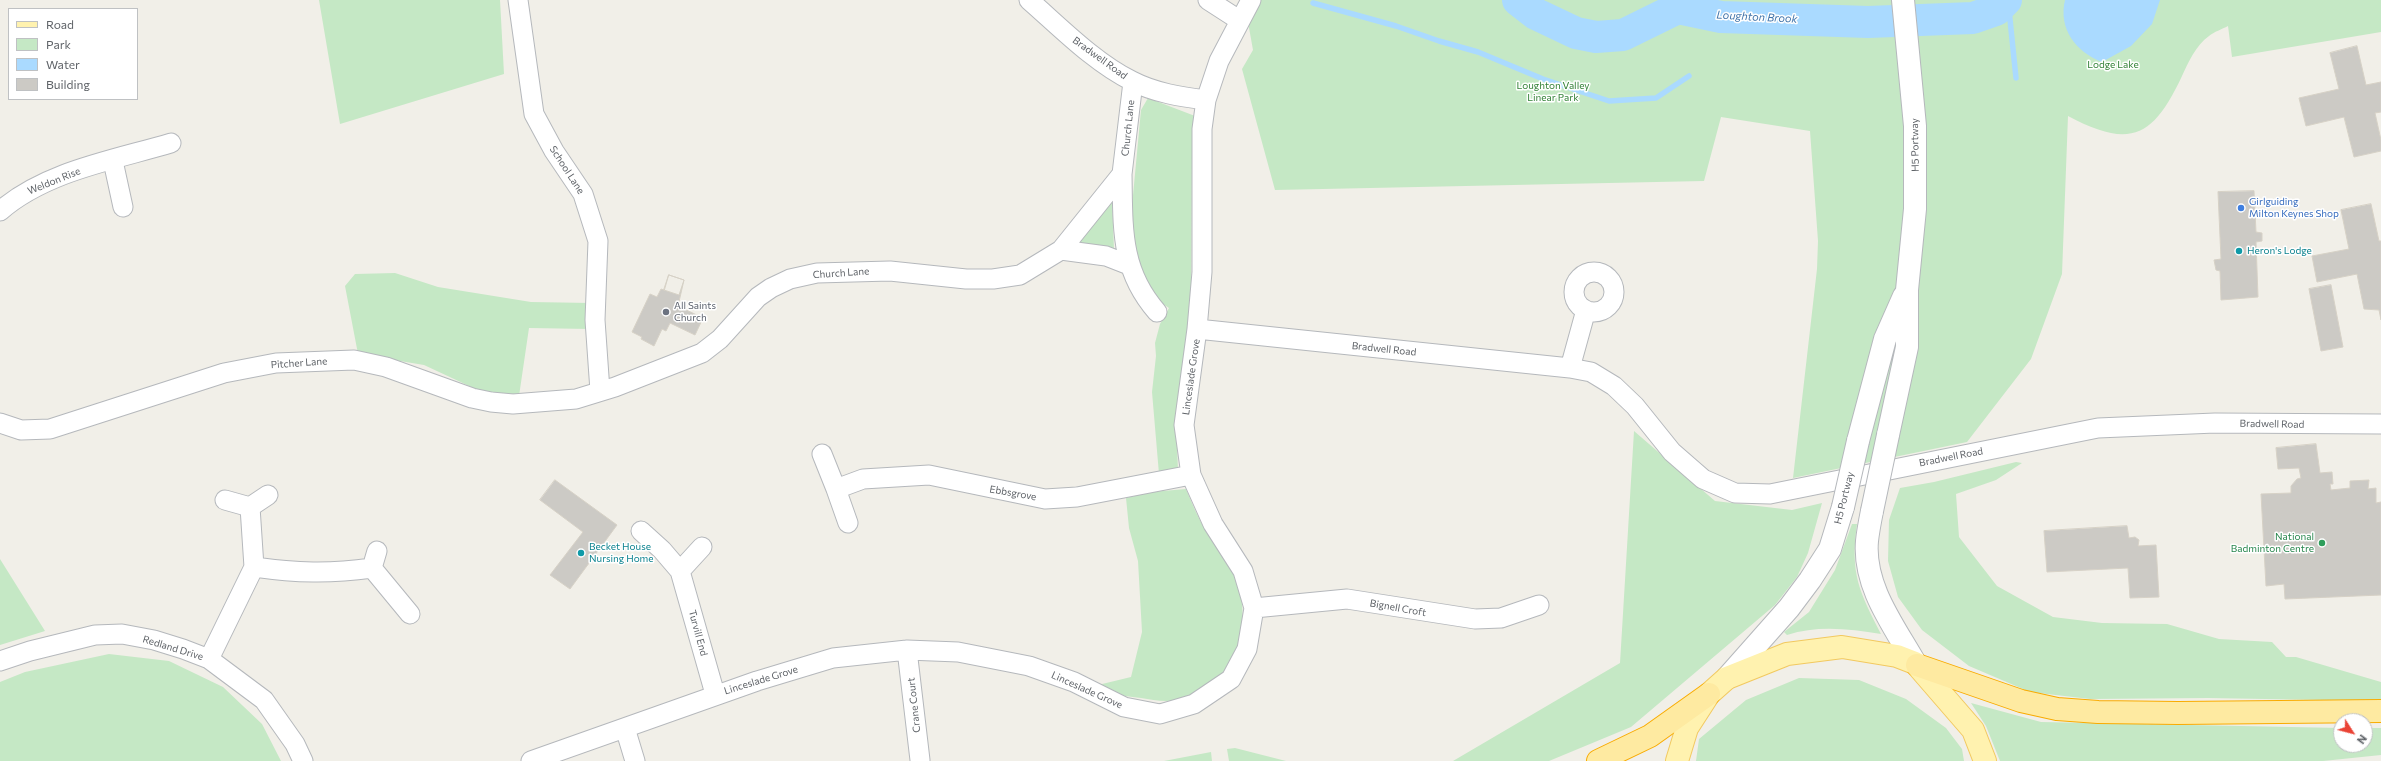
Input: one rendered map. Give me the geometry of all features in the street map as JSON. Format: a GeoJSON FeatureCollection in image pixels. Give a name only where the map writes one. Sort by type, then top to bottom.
{"type":"FeatureCollection","features":[{"type":"Feature","properties":{"kind":"highway"},"geometry":{"type":"LineString","coordinates":[[1916,664],[2022,701],[2057,709],[2098,712],[2178,713],[2381,711]]}},
{"type":"Feature","properties":{"kind":"highway"},"geometry":{"type":"LineString","coordinates":[[1598,761],[1650,736],[1709,694]]}},
{"type":"Feature","properties":{"kind":"main road"},"geometry":{"type":"LineString","coordinates":[[1677,761],[1687,728],[1709,694],[1727,678],[1787,654],[1823,648],[1842,647],[1864,650],[1916,664],[1973,730],[1985,761]]}},
{"type":"Feature","properties":{"kind":"street","name":"School Lane"},"geometry":{"type":"LineString","coordinates":[[518,0],[534,114],[554,152],[583,194],[598,241],[595,320],[600,391]]}},
{"type":"Feature","properties":{"kind":"street","name":"Bradwell Road"},"geometry":{"type":"LineString","coordinates":[[1029,0],[1079,44],[1133,82],[1176,96],[1206,100]]}},
{"type":"Feature","properties":{"kind":"street"},"geometry":{"type":"LineString","coordinates":[[1208,0],[1239,20]]}},
{"type":"Feature","properties":{"kind":"street","name":"Linceslade Grove"},"geometry":{"type":"LineString","coordinates":[[531,761],[715,694],[832,658],[907,650],[958,652],[1029,666],[1074,682],[1124,707],[1160,714],[1194,704],[1231,679],[1247,649],[1254,608],[1243,571],[1213,524],[1191,475],[1184,425],[1197,330],[1202,272],[1202,129],[1206,100],[1219,61],[1239,20],[1251,0]]}},
{"type":"Feature","properties":{"kind":"street","name":"H5 Portway"},"geometry":{"type":"LineString","coordinates":[[1904,0],[1915,126],[1915,209],[1907,290],[1907,347],[1872,511],[1867,542],[1869,572],[1877,594],[1916,664]]}},
{"type":"Feature","properties":{"kind":"street","name":"Church Lane"},"geometry":{"type":"LineString","coordinates":[[1133,82],[1122,174],[1123,210],[1129,265],[1142,296],[1157,312]]}},
{"type":"Feature","properties":{"kind":"street","name":"Weldon Rise"},"geometry":{"type":"LineString","coordinates":[[0,211],[24,193],[74,171],[113,161],[171,143]]}},
{"type":"Feature","properties":{"kind":"street"},"geometry":{"type":"LineString","coordinates":[[113,161],[123,207]]}},
{"type":"Feature","properties":{"kind":"street","name":"Church Lane"},"geometry":{"type":"LineString","coordinates":[[600,391],[702,353],[720,339],[758,297],[790,279],[817,273],[890,270],[966,280],[993,279],[1020,275],[1061,250],[1122,174]]}},
{"type":"Feature","properties":{"kind":"street"},"geometry":{"type":"LineString","coordinates":[[1061,250],[1106,256],[1129,265]]}},
{"type":"Feature","properties":{"kind":"street","name":"H5 Portway"},"geometry":{"type":"LineString","coordinates":[[1727,678],[1789,608],[1810,580],[1830,549],[1843,507],[1858,441],[1885,339],[1907,290]]}},
{"type":"Feature","properties":{"kind":"street"},"geometry":{"type":"LineString","coordinates":[[1570,368],[1586,310]]}},
{"type":"Feature","properties":{"kind":"street","name":"Bradwell Road"},"geometry":{"type":"LineString","coordinates":[[1197,330],[1570,368],[1591,372],[1614,386],[1635,406],[1672,452],[1703,479],[1735,493],[1770,494],[2098,428],[2216,423],[2381,424]]}},
{"type":"Feature","properties":{"kind":"street","name":"Pitcher Lane"},"geometry":{"type":"LineString","coordinates":[[0,423],[21,430],[50,429],[224,373],[276,363],[342,360],[386,367],[472,398],[491,402],[513,404],[576,399],[600,391]]}},
{"type":"Feature","properties":{"kind":"street"},"geometry":{"type":"LineString","coordinates":[[822,454],[848,523]]}},
{"type":"Feature","properties":{"kind":"street","name":"Ebbsgrove"},"geometry":{"type":"LineString","coordinates":[[836,489],[863,479],[929,475],[1004,492],[1045,499],[1077,497],[1191,475]]}},
{"type":"Feature","properties":{"kind":"street"},"geometry":{"type":"LineString","coordinates":[[225,500],[250,507],[268,495]]}},
{"type":"Feature","properties":{"kind":"street"},"geometry":{"type":"LineString","coordinates":[[209,659],[254,567],[250,507]]}},
{"type":"Feature","properties":{"kind":"street","name":"Turvill End"},"geometry":{"type":"LineString","coordinates":[[641,531],[662,550],[680,571],[715,694]]}},
{"type":"Feature","properties":{"kind":"street"},"geometry":{"type":"LineString","coordinates":[[680,571],[702,547]]}},
{"type":"Feature","properties":{"kind":"street"},"geometry":{"type":"LineString","coordinates":[[254,567],[293,572],[336,573],[374,559],[410,614]]}},
{"type":"Feature","properties":{"kind":"street","name":"Bignell Croft"},"geometry":{"type":"LineString","coordinates":[[1254,608],[1347,599],[1475,619],[1501,618],[1539,604]]}},
{"type":"Feature","properties":{"kind":"street","name":"Redland Drive"},"geometry":{"type":"LineString","coordinates":[[0,661],[30,651],[92,636],[122,634],[154,640],[209,659],[264,700],[295,744],[303,761]]}},
{"type":"Feature","properties":{"kind":"street","name":"Crane Court"},"geometry":{"type":"LineString","coordinates":[[907,650],[920,760]]}},
{"type":"Feature","properties":{"kind":"street"},"geometry":{"type":"LineString","coordinates":[[625,728],[635,761]]}},
{"type":"Feature","properties":{"kind":"green space"},"geometry":{"type":"Polygon","coordinates":[[[319,0],[500,0],[504,74],[340,124],[319,0]]]}},
{"type":"Feature","properties":{"kind":"green space","name":"Loughton Valley Linear Park"},"geometry":{"type":"Polygon","coordinates":[[[1244,0],[1899,0],[1898,17],[1872,21],[1903,22],[1902,0],[2381,0],[2381,32],[2232,57],[2228,26],[2204,40],[2196,49],[2171,97],[2161,113],[2150,125],[2137,132],[2124,134],[2108,132],[2068,116],[2062,274],[2031,359],[1967,442],[1793,478],[1817,269],[1818,241],[1810,131],[1721,117],[1704,181],[1275,190],[1242,69],[1253,50],[1244,0]]]}},
{"type":"Feature","properties":{"kind":"green space"},"geometry":{"type":"Polygon","coordinates":[[[1148,98],[1195,116],[1192,154],[1191,313],[1177,447],[1178,470],[1159,474],[1152,392],[1156,356],[1155,343],[1160,324],[1169,308],[1151,296],[1142,279],[1133,237],[1132,206],[1141,110],[1148,98]]]}},
{"type":"Feature","properties":{"kind":"green space"},"geometry":{"type":"Polygon","coordinates":[[[1112,197],[1114,250],[1076,242],[1112,197]]]}},
{"type":"Feature","properties":{"kind":"green space"},"geometry":{"type":"Polygon","coordinates":[[[395,273],[438,287],[531,302],[591,303],[590,329],[529,328],[519,396],[482,392],[424,365],[358,354],[345,286],[355,274],[395,273]]]}},
{"type":"Feature","properties":{"kind":"green space"},"geometry":{"type":"Polygon","coordinates":[[[1634,431],[1715,501],[1792,510],[1822,503],[1808,553],[1797,577],[1775,605],[1631,727],[1549,761],[1453,761],[1620,663],[1634,431]]]}},
{"type":"Feature","properties":{"kind":"green space"},"geometry":{"type":"Polygon","coordinates":[[[2016,462],[2022,463],[1996,480],[1956,494],[1959,537],[1997,586],[2053,617],[2102,623],[2167,624],[2219,639],[2272,642],[2286,657],[2296,657],[2381,682],[2381,701],[2208,698],[2090,699],[2030,692],[1969,666],[1922,630],[1898,597],[1888,561],[1889,520],[1900,488],[1934,482],[2016,462]]]}},
{"type":"Feature","properties":{"kind":"green space"},"geometry":{"type":"Polygon","coordinates":[[[1186,489],[1200,521],[1232,570],[1239,588],[1243,616],[1241,634],[1235,651],[1227,667],[1215,681],[1201,692],[1185,699],[1160,701],[1129,697],[1114,693],[1098,685],[1131,677],[1142,632],[1138,561],[1129,528],[1126,498],[1151,492],[1186,489]]]}},
{"type":"Feature","properties":{"kind":"green space"},"geometry":{"type":"Polygon","coordinates":[[[1852,524],[1857,524],[1855,556],[1858,582],[1867,606],[1881,634],[1845,629],[1822,629],[1787,635],[1784,632],[1809,612],[1835,570],[1852,524]]]}},
{"type":"Feature","properties":{"kind":"green space"},"geometry":{"type":"Polygon","coordinates":[[[0,559],[45,631],[0,645],[0,559]]]}},
{"type":"Feature","properties":{"kind":"green space"},"geometry":{"type":"Polygon","coordinates":[[[109,654],[169,661],[223,687],[262,724],[281,761],[0,761],[0,682],[25,672],[109,654]]]}},
{"type":"Feature","properties":{"kind":"green space"},"geometry":{"type":"Polygon","coordinates":[[[1799,678],[1859,680],[1906,699],[1946,728],[1962,749],[1964,761],[1696,761],[1699,739],[1746,700],[1799,678]]]}},
{"type":"Feature","properties":{"kind":"green space"},"geometry":{"type":"Polygon","coordinates":[[[1971,703],[2041,722],[2333,728],[2333,753],[2373,753],[2373,728],[2381,728],[2381,755],[2323,761],[2000,761],[1986,726],[1971,703]]]}},
{"type":"Feature","properties":{"kind":"green space"},"geometry":{"type":"Polygon","coordinates":[[[1235,748],[1286,761],[1229,761],[1227,749],[1235,748]]]}},
{"type":"Feature","properties":{"kind":"green space"},"geometry":{"type":"Polygon","coordinates":[[[1211,752],[1212,761],[1164,761],[1211,752]]]}},
{"type":"Feature","properties":{"kind":"water","name":"Lodge Lake"},"geometry":{"type":"Polygon","coordinates":[[[2065,0],[2160,0],[2152,24],[2131,46],[2102,62],[2084,52],[2071,38],[2064,21],[2065,0]]]}},
{"type":"Feature","properties":{"kind":"building"},"geometry":{"type":"Polygon","coordinates":[[[2357,46],[2366,85],[2381,82],[2381,112],[2375,113],[2381,140],[2381,151],[2354,157],[2344,117],[2306,126],[2299,98],[2339,89],[2330,53],[2357,46]]]}},
{"type":"Feature","properties":{"kind":"building","name":"Heron's Lodge"},"geometry":{"type":"Polygon","coordinates":[[[2254,191],[2256,232],[2262,233],[2262,241],[2256,242],[2258,297],[2221,300],[2220,271],[2216,270],[2214,260],[2221,259],[2218,192],[2254,191]]]}},
{"type":"Feature","properties":{"kind":"building"},"geometry":{"type":"Polygon","coordinates":[[[2371,204],[2379,241],[2381,241],[2381,320],[2379,310],[2364,309],[2357,274],[2317,282],[2312,256],[2349,249],[2341,210],[2371,204]]]}},
{"type":"Feature","properties":{"kind":"building","name":"All Saints Church"},"geometry":{"type":"Polygon","coordinates":[[[669,275],[684,280],[678,306],[703,318],[695,335],[670,323],[666,331],[662,329],[654,346],[632,332],[650,294],[657,297],[661,289],[664,290],[669,275]]]}},
{"type":"Feature","properties":{"kind":"building"},"geometry":{"type":"Polygon","coordinates":[[[669,275],[684,280],[679,295],[664,290],[669,275]]]}},
{"type":"Feature","properties":{"kind":"building"},"geometry":{"type":"Polygon","coordinates":[[[2331,285],[2343,347],[2321,351],[2309,289],[2331,285]]]}},
{"type":"Feature","properties":{"kind":"building","name":"National Badminton Centre"},"geometry":{"type":"Polygon","coordinates":[[[2316,444],[2320,473],[2332,472],[2333,484],[2330,484],[2331,490],[2350,488],[2350,481],[2369,480],[2368,489],[2376,488],[2376,503],[2381,502],[2381,595],[2285,599],[2284,584],[2266,586],[2261,494],[2291,493],[2291,486],[2297,479],[2301,478],[2299,468],[2278,469],[2276,448],[2316,444]]]}},
{"type":"Feature","properties":{"kind":"building","name":"Becket House Nursing Home"},"geometry":{"type":"Polygon","coordinates":[[[555,480],[617,525],[570,589],[550,575],[583,532],[540,500],[555,480]]]}},
{"type":"Feature","properties":{"kind":"building"},"geometry":{"type":"Polygon","coordinates":[[[2127,526],[2129,538],[2135,537],[2139,540],[2138,546],[2156,545],[2159,597],[2130,598],[2128,568],[2047,572],[2044,531],[2127,526]]]}},
{"type":"Feature","properties":{"kind":"waterway","name":"Loughton Brook"},"geometry":{"type":"LineString","coordinates":[[1518,0],[1536,14],[1576,33],[1596,37],[1623,35],[1678,8],[1721,17],[1868,22],[1973,18],[1996,10],[2006,0]]}},
{"type":"Feature","properties":{"kind":"waterway"},"geometry":{"type":"LineString","coordinates":[[2008,0],[2016,78]]}},
{"type":"Feature","properties":{"kind":"waterway"},"geometry":{"type":"LineString","coordinates":[[1313,3],[1396,26],[1439,41],[1478,52],[1543,79],[1609,101],[1656,98],[1689,76]]}},
{"type":"Feature","properties":{"kind":"place","name":"Girlguiding Milton Keynes Shop"},"geometry":{"type":"Point","coordinates":[2241,208]}},
{"type":"Feature","properties":{"kind":"place","name":"Heron's Lodge"},"geometry":{"type":"Point","coordinates":[2239,251]}},
{"type":"Feature","properties":{"kind":"place","name":"All Saints Church"},"geometry":{"type":"Point","coordinates":[666,312]}},
{"type":"Feature","properties":{"kind":"place","name":"National Badminton Centre"},"geometry":{"type":"Point","coordinates":[2322,543]}},
{"type":"Feature","properties":{"kind":"place","name":"Becket House Nursing Home"},"geometry":{"type":"Point","coordinates":[581,553]}}]}
